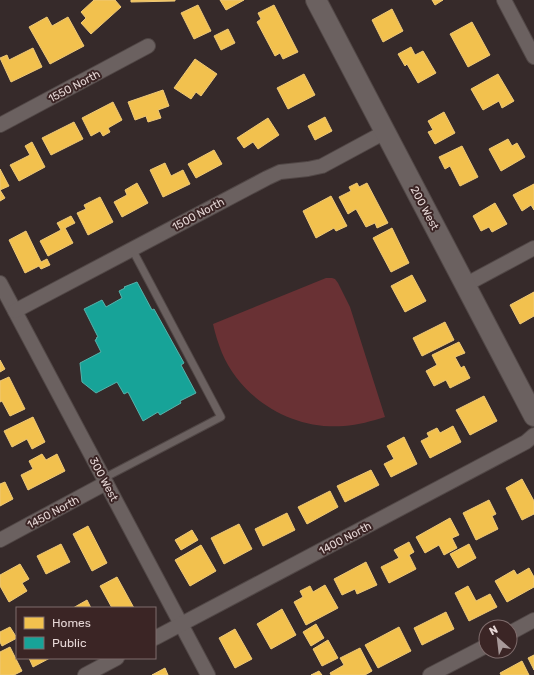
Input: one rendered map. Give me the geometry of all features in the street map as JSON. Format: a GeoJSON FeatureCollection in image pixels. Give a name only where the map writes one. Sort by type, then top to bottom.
{"type":"FeatureCollection","features":[{"type":"Feature","properties":{"kind":"main road","name":"200 West"},"geometry":{"type":"LineString","coordinates":[[316,0],[534,416]]}},
{"type":"Feature","properties":{"kind":"street"},"geometry":{"type":"LineString","coordinates":[[504,0],[534,57]]}},
{"type":"Feature","properties":{"kind":"street","name":"1550 North"},"geometry":{"type":"LineString","coordinates":[[0,125],[148,46]]}},
{"type":"Feature","properties":{"kind":"street","name":"1500 North"},"geometry":{"type":"LineString","coordinates":[[15,310],[266,178],[280,172],[322,166],[385,132]]}},
{"type":"Feature","properties":{"kind":"street"},"geometry":{"type":"LineString","coordinates":[[465,285],[534,248]]}},
{"type":"Feature","properties":{"kind":"street","name":"300 West"},"geometry":{"type":"LineString","coordinates":[[0,283],[208,675]]}},
{"type":"Feature","properties":{"kind":"street","name":"1400 North"},"geometry":{"type":"LineString","coordinates":[[156,637],[526,442],[534,435]]}},
{"type":"Feature","properties":{"kind":"street","name":"1450 North"},"geometry":{"type":"LineString","coordinates":[[0,540],[105,481]]}},
{"type":"Feature","properties":{"kind":"street"},"geometry":{"type":"LineString","coordinates":[[518,629],[534,620]]}},
{"type":"Feature","properties":{"kind":"street"},"geometry":{"type":"LineString","coordinates":[[430,675],[478,650]]}},
{"type":"Feature","properties":{"kind":"street"},"geometry":{"type":"LineString","coordinates":[[85,675],[115,659]]}},
{"type":"Feature","properties":{"kind":"lane"},"geometry":{"type":"LineString","coordinates":[[105,481],[221,416],[132,249]]}},
{"type":"Feature","properties":{"kind":"shaded area"},"geometry":{"type":"Polygon","coordinates":[[[326,278],[335,279],[350,307],[385,417],[360,424],[325,426],[306,423],[288,417],[271,409],[242,385],[231,370],[222,353],[213,324],[326,278]]]}},
{"type":"Feature","properties":{"kind":"building: Homes"},"geometry":{"type":"Polygon","coordinates":[[[94,0],[115,0],[121,7],[91,34],[81,23],[86,18],[81,12],[94,0]]]}},
{"type":"Feature","properties":{"kind":"building: Homes"},"geometry":{"type":"Polygon","coordinates":[[[131,0],[175,0],[175,1],[131,2],[131,0]]]}},
{"type":"Feature","properties":{"kind":"building: Homes"},"geometry":{"type":"Polygon","coordinates":[[[220,0],[244,0],[226,10],[220,0]]]}},
{"type":"Feature","properties":{"kind":"building: Homes"},"geometry":{"type":"Polygon","coordinates":[[[432,0],[443,0],[435,5],[432,0]]]}},
{"type":"Feature","properties":{"kind":"building: Homes"},"geometry":{"type":"Polygon","coordinates":[[[198,5],[211,31],[194,39],[181,13],[198,5]]]}},
{"type":"Feature","properties":{"kind":"building: Homes"},"geometry":{"type":"Polygon","coordinates":[[[274,5],[298,52],[283,59],[280,53],[275,56],[257,22],[261,19],[258,13],[274,5]]]}},
{"type":"Feature","properties":{"kind":"building: Homes"},"geometry":{"type":"Polygon","coordinates":[[[392,9],[403,31],[383,42],[372,20],[392,9]]]}},
{"type":"Feature","properties":{"kind":"building: Homes"},"geometry":{"type":"Polygon","coordinates":[[[47,17],[52,26],[68,17],[84,46],[50,64],[29,27],[47,17]]]}},
{"type":"Feature","properties":{"kind":"building: Homes"},"geometry":{"type":"Polygon","coordinates":[[[472,22],[490,55],[468,67],[450,34],[472,22]]]}},
{"type":"Feature","properties":{"kind":"building: Homes"},"geometry":{"type":"Polygon","coordinates":[[[228,29],[235,43],[221,50],[214,36],[228,29]]]}},
{"type":"Feature","properties":{"kind":"building: Homes"},"geometry":{"type":"Polygon","coordinates":[[[411,47],[415,55],[423,51],[436,73],[418,83],[407,64],[405,66],[398,54],[411,47]]]}},
{"type":"Feature","properties":{"kind":"building: Homes"},"geometry":{"type":"Polygon","coordinates":[[[33,48],[42,67],[11,82],[0,58],[7,55],[9,60],[33,48]]]}},
{"type":"Feature","properties":{"kind":"building: Homes"},"geometry":{"type":"Polygon","coordinates":[[[195,59],[217,74],[201,96],[196,92],[191,99],[174,88],[195,59]]]}},
{"type":"Feature","properties":{"kind":"building: Homes"},"geometry":{"type":"Polygon","coordinates":[[[304,74],[315,95],[288,109],[277,88],[304,74]]]}},
{"type":"Feature","properties":{"kind":"building: Homes"},"geometry":{"type":"Polygon","coordinates":[[[498,74],[514,101],[502,108],[499,101],[483,110],[471,89],[498,74]]]}},
{"type":"Feature","properties":{"kind":"building: Homes"},"geometry":{"type":"Polygon","coordinates":[[[163,90],[169,106],[158,110],[161,118],[148,122],[146,116],[135,120],[128,102],[163,90]]]}},
{"type":"Feature","properties":{"kind":"building: Homes"},"geometry":{"type":"Polygon","coordinates":[[[113,102],[122,120],[108,128],[110,132],[103,136],[100,131],[91,136],[82,118],[113,102]]]}},
{"type":"Feature","properties":{"kind":"building: Homes"},"geometry":{"type":"Polygon","coordinates":[[[444,112],[455,133],[435,144],[428,132],[433,130],[428,121],[444,112]]]}},
{"type":"Feature","properties":{"kind":"building: Homes"},"geometry":{"type":"Polygon","coordinates":[[[325,117],[332,131],[315,140],[308,126],[325,117]]]}},
{"type":"Feature","properties":{"kind":"building: Homes"},"geometry":{"type":"Polygon","coordinates":[[[268,118],[279,135],[258,149],[253,142],[244,148],[237,138],[268,118]]]}},
{"type":"Feature","properties":{"kind":"building: Homes"},"geometry":{"type":"Polygon","coordinates":[[[74,122],[83,139],[51,155],[42,138],[74,122]]]}},
{"type":"Feature","properties":{"kind":"building: Homes"},"geometry":{"type":"Polygon","coordinates":[[[508,139],[512,146],[517,143],[525,157],[501,171],[489,149],[508,139]]]}},
{"type":"Feature","properties":{"kind":"building: Homes"},"geometry":{"type":"Polygon","coordinates":[[[32,142],[45,167],[19,181],[10,165],[30,155],[25,146],[32,142]]]}},
{"type":"Feature","properties":{"kind":"building: Homes"},"geometry":{"type":"Polygon","coordinates":[[[462,146],[478,177],[460,186],[450,166],[445,169],[439,157],[462,146]]]}},
{"type":"Feature","properties":{"kind":"building: Homes"},"geometry":{"type":"Polygon","coordinates":[[[214,150],[222,164],[196,178],[188,164],[214,150]]]}},
{"type":"Feature","properties":{"kind":"building: Homes"},"geometry":{"type":"Polygon","coordinates":[[[165,163],[171,176],[183,170],[190,184],[163,197],[150,170],[165,163]]]}},
{"type":"Feature","properties":{"kind":"building: Homes"},"geometry":{"type":"Polygon","coordinates":[[[0,169],[9,186],[0,190],[0,169]]]}},
{"type":"Feature","properties":{"kind":"building: Homes"},"geometry":{"type":"Polygon","coordinates":[[[137,183],[148,203],[122,217],[114,202],[127,195],[125,190],[137,183]]]}},
{"type":"Feature","properties":{"kind":"building: Homes"},"geometry":{"type":"Polygon","coordinates":[[[357,183],[359,187],[367,183],[388,223],[377,228],[375,223],[366,227],[356,209],[348,214],[339,197],[351,191],[349,187],[357,183]]]}},
{"type":"Feature","properties":{"kind":"building: Homes"},"geometry":{"type":"Polygon","coordinates":[[[534,184],[534,210],[531,205],[522,211],[513,195],[534,184]]]}},
{"type":"Feature","properties":{"kind":"building: Homes"},"geometry":{"type":"Polygon","coordinates":[[[0,190],[5,198],[0,201],[0,190]]]}},
{"type":"Feature","properties":{"kind":"building: Homes"},"geometry":{"type":"Polygon","coordinates":[[[331,196],[347,226],[336,231],[334,228],[316,238],[303,211],[331,196]]]}},
{"type":"Feature","properties":{"kind":"building: Homes"},"geometry":{"type":"Polygon","coordinates":[[[100,197],[113,222],[88,235],[77,213],[86,209],[84,205],[100,197]]]}},
{"type":"Feature","properties":{"kind":"building: Homes"},"geometry":{"type":"Polygon","coordinates":[[[495,203],[507,224],[492,232],[489,227],[481,231],[473,216],[495,203]]]}},
{"type":"Feature","properties":{"kind":"building: Homes"},"geometry":{"type":"Polygon","coordinates":[[[71,216],[75,223],[65,228],[73,243],[48,256],[40,241],[61,230],[57,223],[71,216]]]}},
{"type":"Feature","properties":{"kind":"building: Homes"},"geometry":{"type":"Polygon","coordinates":[[[392,228],[409,263],[391,272],[373,238],[392,228]]]}},
{"type":"Feature","properties":{"kind":"building: Homes"},"geometry":{"type":"Polygon","coordinates":[[[26,231],[41,262],[47,259],[50,265],[41,269],[39,266],[25,273],[9,240],[26,231]]]}},
{"type":"Feature","properties":{"kind":"building: Homes"},"geometry":{"type":"Polygon","coordinates":[[[412,275],[426,301],[405,312],[391,286],[412,275]]]}},
{"type":"Feature","properties":{"kind":"building: Homes"},"geometry":{"type":"Polygon","coordinates":[[[534,292],[534,316],[520,324],[510,305],[534,292]]]}},
{"type":"Feature","properties":{"kind":"building: Homes"},"geometry":{"type":"Polygon","coordinates":[[[445,322],[454,340],[422,356],[413,338],[445,322]]]}},
{"type":"Feature","properties":{"kind":"building: Homes"},"geometry":{"type":"Polygon","coordinates":[[[459,342],[465,353],[455,357],[461,368],[464,366],[470,378],[450,388],[446,380],[434,386],[426,371],[437,365],[432,355],[459,342]]]}},
{"type":"Feature","properties":{"kind":"building: Homes"},"geometry":{"type":"Polygon","coordinates":[[[0,360],[5,369],[0,372],[0,360]]]}},
{"type":"Feature","properties":{"kind":"building: Homes"},"geometry":{"type":"Polygon","coordinates":[[[9,377],[25,409],[10,416],[2,401],[0,402],[0,381],[9,377]]]}},
{"type":"Feature","properties":{"kind":"building: Homes"},"geometry":{"type":"Polygon","coordinates":[[[484,396],[497,421],[470,435],[456,410],[484,396]]]}},
{"type":"Feature","properties":{"kind":"building: Homes"},"geometry":{"type":"Polygon","coordinates":[[[33,417],[45,442],[32,449],[27,439],[12,447],[4,431],[33,417]]]}},
{"type":"Feature","properties":{"kind":"building: Homes"},"geometry":{"type":"Polygon","coordinates":[[[453,426],[461,442],[430,458],[421,441],[429,437],[427,433],[437,428],[440,433],[453,426]]]}},
{"type":"Feature","properties":{"kind":"building: Homes"},"geometry":{"type":"Polygon","coordinates":[[[404,437],[417,464],[391,477],[384,464],[394,459],[387,446],[404,437]]]}},
{"type":"Feature","properties":{"kind":"building: Homes"},"geometry":{"type":"Polygon","coordinates":[[[42,454],[46,460],[57,454],[65,471],[28,490],[21,475],[33,469],[29,461],[42,454]]]}},
{"type":"Feature","properties":{"kind":"building: Homes"},"geometry":{"type":"Polygon","coordinates":[[[371,470],[379,485],[345,502],[337,486],[371,470]]]}},
{"type":"Feature","properties":{"kind":"building: Homes"},"geometry":{"type":"Polygon","coordinates":[[[522,479],[534,501],[534,514],[522,520],[506,488],[522,479]]]}},
{"type":"Feature","properties":{"kind":"building: Homes"},"geometry":{"type":"Polygon","coordinates":[[[5,482],[13,499],[0,506],[0,484],[5,482]]]}},
{"type":"Feature","properties":{"kind":"building: Homes"},"geometry":{"type":"Polygon","coordinates":[[[330,491],[338,507],[307,524],[298,507],[330,491]]]}},
{"type":"Feature","properties":{"kind":"building: Homes"},"geometry":{"type":"Polygon","coordinates":[[[489,500],[496,514],[492,516],[498,529],[476,540],[463,513],[489,500]]]}},
{"type":"Feature","properties":{"kind":"building: Homes"},"geometry":{"type":"Polygon","coordinates":[[[287,513],[295,530],[263,546],[255,529],[287,513]]]}},
{"type":"Feature","properties":{"kind":"building: Homes"},"geometry":{"type":"Polygon","coordinates":[[[450,518],[459,535],[452,538],[457,548],[444,555],[439,545],[425,553],[416,537],[450,518]]]}},
{"type":"Feature","properties":{"kind":"building: Homes"},"geometry":{"type":"Polygon","coordinates":[[[239,524],[252,549],[224,564],[211,538],[239,524]]]}},
{"type":"Feature","properties":{"kind":"building: Homes"},"geometry":{"type":"Polygon","coordinates":[[[88,526],[107,563],[92,571],[73,534],[88,526]]]}},
{"type":"Feature","properties":{"kind":"building: Homes"},"geometry":{"type":"Polygon","coordinates":[[[192,530],[198,540],[181,550],[175,540],[192,530]]]}},
{"type":"Feature","properties":{"kind":"building: Homes"},"geometry":{"type":"Polygon","coordinates":[[[409,542],[414,552],[409,555],[416,569],[389,583],[381,567],[399,558],[394,550],[409,542]]]}},
{"type":"Feature","properties":{"kind":"building: Homes"},"geometry":{"type":"Polygon","coordinates":[[[61,544],[70,562],[46,574],[37,556],[61,544]]]}},
{"type":"Feature","properties":{"kind":"building: Homes"},"geometry":{"type":"Polygon","coordinates":[[[469,544],[476,558],[458,568],[450,554],[469,544]]]}},
{"type":"Feature","properties":{"kind":"building: Homes"},"geometry":{"type":"Polygon","coordinates":[[[201,545],[216,571],[190,586],[175,560],[201,545]]]}},
{"type":"Feature","properties":{"kind":"building: Homes"},"geometry":{"type":"Polygon","coordinates":[[[366,562],[377,585],[357,594],[355,589],[342,595],[334,579],[366,562]]]}},
{"type":"Feature","properties":{"kind":"building: Homes"},"geometry":{"type":"Polygon","coordinates":[[[20,564],[29,579],[22,583],[27,591],[9,602],[0,586],[0,575],[20,564]]]}},
{"type":"Feature","properties":{"kind":"building: Homes"},"geometry":{"type":"Polygon","coordinates":[[[529,568],[534,577],[534,587],[507,602],[495,581],[514,570],[517,575],[529,568]]]}},
{"type":"Feature","properties":{"kind":"building: Homes"},"geometry":{"type":"Polygon","coordinates":[[[117,577],[133,607],[111,607],[100,586],[117,577]]]}},
{"type":"Feature","properties":{"kind":"building: Homes"},"geometry":{"type":"Polygon","coordinates":[[[325,585],[338,608],[306,625],[294,602],[303,597],[300,591],[310,586],[313,592],[325,585]]]}},
{"type":"Feature","properties":{"kind":"building: Homes"},"geometry":{"type":"Polygon","coordinates":[[[468,586],[476,601],[490,594],[497,607],[469,621],[455,593],[468,586]]]}},
{"type":"Feature","properties":{"kind":"building: Homes"},"geometry":{"type":"Polygon","coordinates":[[[87,600],[90,607],[75,607],[87,600]]]}},
{"type":"Feature","properties":{"kind":"building: Homes"},"geometry":{"type":"Polygon","coordinates":[[[282,609],[296,635],[271,649],[257,624],[282,609]]]}},
{"type":"Feature","properties":{"kind":"building: Homes"},"geometry":{"type":"Polygon","coordinates":[[[446,612],[454,629],[422,645],[414,628],[446,612]]]}},
{"type":"Feature","properties":{"kind":"building: Homes"},"geometry":{"type":"Polygon","coordinates":[[[316,624],[324,638],[311,646],[303,632],[316,624]]]}},
{"type":"Feature","properties":{"kind":"building: Homes"},"geometry":{"type":"Polygon","coordinates":[[[10,627],[16,639],[2,646],[0,642],[0,632],[10,627]]]}},
{"type":"Feature","properties":{"kind":"building: Homes"},"geometry":{"type":"Polygon","coordinates":[[[399,627],[411,651],[378,668],[365,645],[399,627]]]}},
{"type":"Feature","properties":{"kind":"building: Homes"},"geometry":{"type":"Polygon","coordinates":[[[235,629],[252,659],[235,668],[219,638],[235,629]]]}},
{"type":"Feature","properties":{"kind":"building: Homes"},"geometry":{"type":"Polygon","coordinates":[[[328,640],[338,658],[322,666],[313,649],[328,640]]]}},
{"type":"Feature","properties":{"kind":"building: Homes"},"geometry":{"type":"Polygon","coordinates":[[[10,647],[22,671],[14,675],[0,675],[0,652],[10,647]]]}},
{"type":"Feature","properties":{"kind":"building: Homes"},"geometry":{"type":"Polygon","coordinates":[[[360,648],[372,671],[365,675],[331,675],[330,673],[344,665],[340,658],[360,648]]]}},
{"type":"Feature","properties":{"kind":"building: Homes"},"geometry":{"type":"Polygon","coordinates":[[[534,655],[534,670],[528,658],[534,655]]]}},
{"type":"Feature","properties":{"kind":"building: Homes"},"geometry":{"type":"Polygon","coordinates":[[[29,659],[48,659],[33,667],[29,659]]]}},
{"type":"Feature","properties":{"kind":"building: Homes"},"geometry":{"type":"Polygon","coordinates":[[[522,661],[529,675],[501,675],[500,673],[522,661]]]}},
{"type":"Feature","properties":{"kind":"building: Homes"},"geometry":{"type":"Polygon","coordinates":[[[165,668],[168,675],[152,675],[165,668]]]}},
{"type":"Feature","properties":{"kind":"building: Homes"},"geometry":{"type":"Polygon","coordinates":[[[319,671],[322,675],[311,675],[319,671]]]}},
{"type":"Feature","properties":{"kind":"building: Public"},"geometry":{"type":"Polygon","coordinates":[[[137,282],[184,363],[181,365],[196,393],[180,401],[181,403],[160,415],[158,412],[143,421],[128,392],[124,394],[117,382],[96,393],[82,382],[80,363],[101,352],[95,340],[98,337],[84,309],[102,300],[106,307],[122,298],[119,291],[125,288],[124,287],[137,282]]]}}]}
